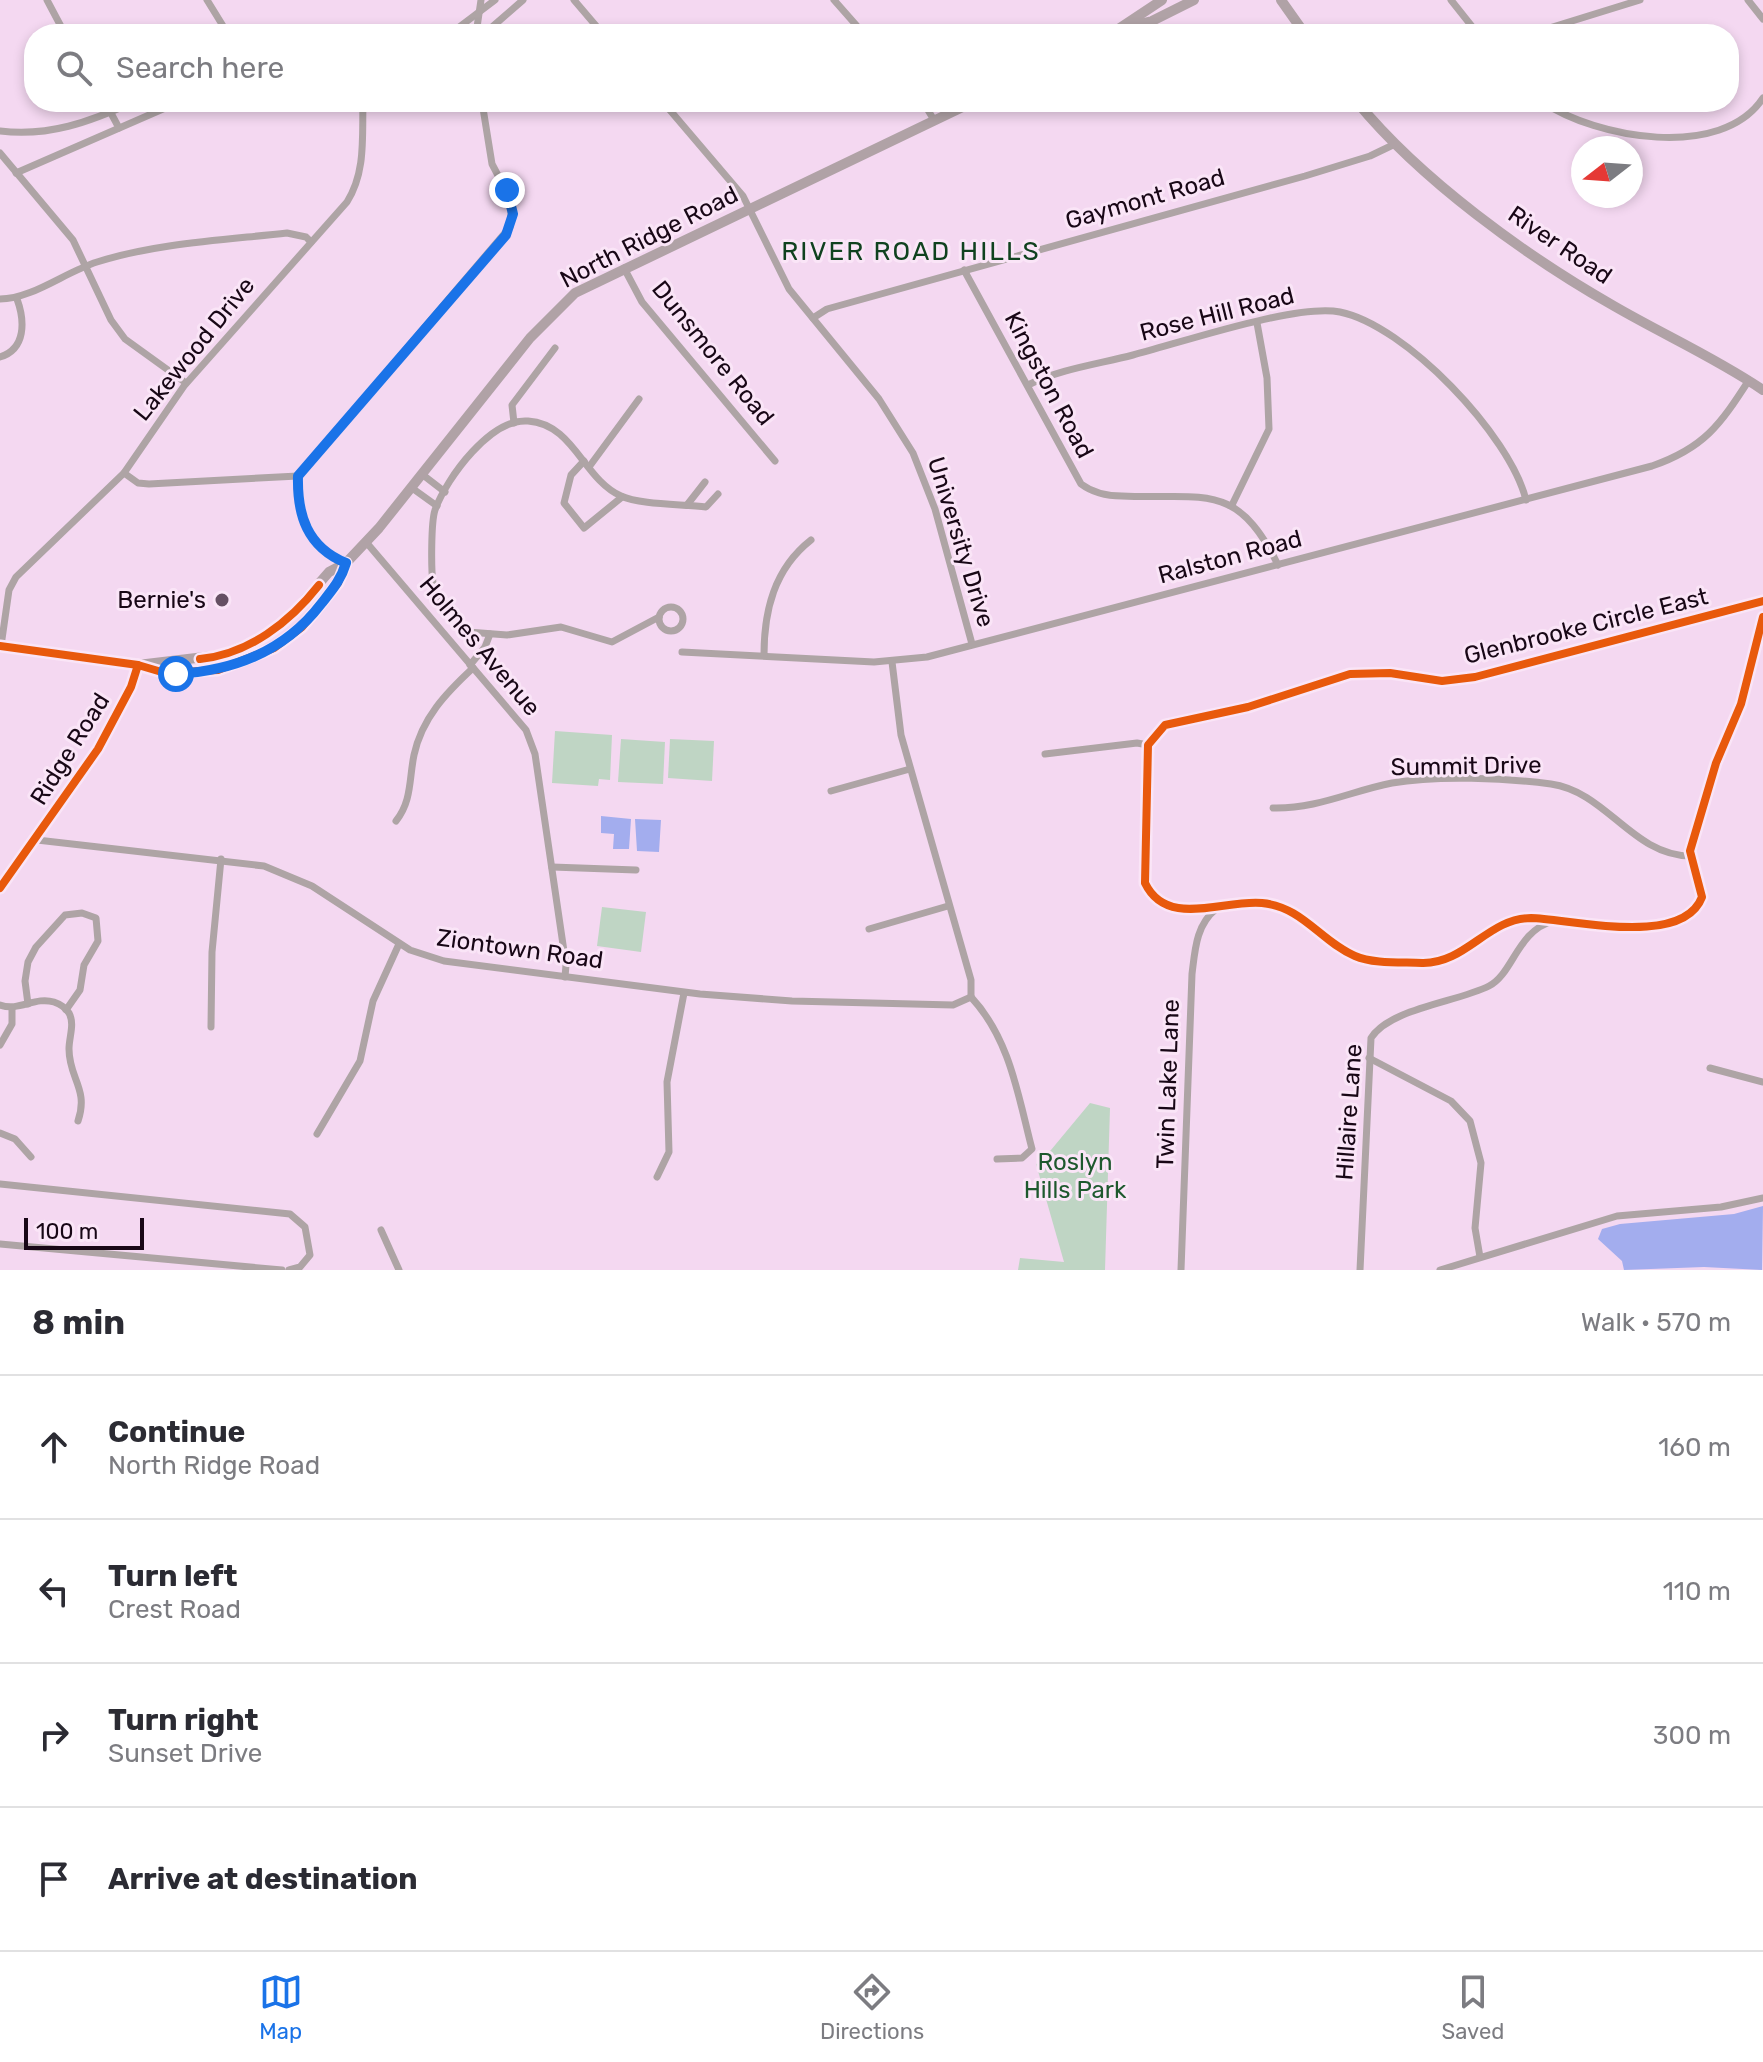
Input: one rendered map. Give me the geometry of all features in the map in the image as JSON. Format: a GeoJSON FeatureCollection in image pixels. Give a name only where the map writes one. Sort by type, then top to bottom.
{"type":"FeatureCollection","features":[{"type":"Feature","properties":{"kind":"main road"},"geometry":{"type":"LineString","coordinates":[[1129,24],[1162,0]]}},
{"type":"Feature","properties":{"kind":"main road"},"geometry":{"type":"LineString","coordinates":[[1140,24],[1194,0]]}},
{"type":"Feature","properties":{"kind":"main road"},"geometry":{"type":"LineString","coordinates":[[1281,0],[1298,24]]}},
{"type":"Feature","properties":{"kind":"main road","name":"North Ridge Road"},"geometry":{"type":"LineString","coordinates":[[0,646],[138,665],[209,658],[255,641],[288,619],[329,572],[346,563],[366,542],[553,312],[584,288],[951,112]]}},
{"type":"Feature","properties":{"kind":"main road","name":"River Road"},"geometry":{"type":"LineString","coordinates":[[1366,112],[1395,144],[1454,195],[1579,285],[1763,390]]}},
{"type":"Feature","properties":{"kind":"street"},"geometry":{"type":"LineString","coordinates":[[47,0],[60,24]]}},
{"type":"Feature","properties":{"kind":"street"},"geometry":{"type":"LineString","coordinates":[[207,0],[222,24]]}},
{"type":"Feature","properties":{"kind":"street"},"geometry":{"type":"LineString","coordinates":[[479,24],[481,0]]}},
{"type":"Feature","properties":{"kind":"street"},"geometry":{"type":"LineString","coordinates":[[464,24],[495,0]]}},
{"type":"Feature","properties":{"kind":"street"},"geometry":{"type":"LineString","coordinates":[[495,24],[523,0]]}},
{"type":"Feature","properties":{"kind":"street"},"geometry":{"type":"LineString","coordinates":[[574,0],[594,24]]}},
{"type":"Feature","properties":{"kind":"street"},"geometry":{"type":"LineString","coordinates":[[834,0],[855,24]]}},
{"type":"Feature","properties":{"kind":"street"},"geometry":{"type":"LineString","coordinates":[[1451,0],[1470,24]]}},
{"type":"Feature","properties":{"kind":"street"},"geometry":{"type":"LineString","coordinates":[[1562,24],[1640,0]]}},
{"type":"Feature","properties":{"kind":"street"},"geometry":{"type":"LineString","coordinates":[[1748,0],[1763,19]]}},
{"type":"Feature","properties":{"kind":"street"},"geometry":{"type":"LineString","coordinates":[[1562,112],[1581,122],[1651,137],[1706,133],[1738,122],[1763,98]]}},
{"type":"Feature","properties":{"kind":"street"},"geometry":{"type":"LineString","coordinates":[[0,131],[52,130],[111,112],[119,128]]}},
{"type":"Feature","properties":{"kind":"street"},"geometry":{"type":"LineString","coordinates":[[16,173],[156,112]]}},
{"type":"Feature","properties":{"kind":"street","name":"Lakewood Drive"},"geometry":{"type":"LineString","coordinates":[[0,646],[9,590],[16,577],[124,473],[186,383],[337,215],[357,183],[362,112]]}},
{"type":"Feature","properties":{"kind":"street"},"geometry":{"type":"LineString","coordinates":[[346,563],[328,554],[306,529],[300,514],[298,476],[510,227],[512,202],[489,155],[483,112]]}},
{"type":"Feature","properties":{"kind":"street","name":"University Drive"},"geometry":{"type":"LineString","coordinates":[[671,112],[750,208],[785,282],[879,399],[919,465],[972,644]]}},
{"type":"Feature","properties":{"kind":"street"},"geometry":{"type":"LineString","coordinates":[[929,112],[934,120]]}},
{"type":"Feature","properties":{"kind":"street","name":"Gaymont Road"},"geometry":{"type":"LineString","coordinates":[[813,318],[827,309],[1305,176],[1370,156],[1395,144]]}},
{"type":"Feature","properties":{"kind":"street"},"geometry":{"type":"LineString","coordinates":[[0,153],[73,240],[111,320],[125,339],[186,383]]}},
{"type":"Feature","properties":{"kind":"street"},"geometry":{"type":"LineString","coordinates":[[0,299],[17,299],[86,266],[143,251],[287,233],[306,237],[311,242]]}},
{"type":"Feature","properties":{"kind":"street","name":"Dunsmore Road"},"geometry":{"type":"LineString","coordinates":[[624,268],[642,302],[775,461]]}},
{"type":"Feature","properties":{"kind":"street","name":"Kingston Road"},"geometry":{"type":"LineString","coordinates":[[964,270],[1073,472],[1086,487],[1110,496],[1187,495],[1232,505]]}},
{"type":"Feature","properties":{"kind":"street"},"geometry":{"type":"LineString","coordinates":[[0,357],[14,351],[21,339],[22,319],[17,299]]}},
{"type":"Feature","properties":{"kind":"street","name":"Rose Hill Road"},"geometry":{"type":"LineString","coordinates":[[1028,385],[1257,323],[1327,311],[1355,316],[1376,327],[1457,390],[1496,443],[1526,500]]}},
{"type":"Feature","properties":{"kind":"street"},"geometry":{"type":"LineString","coordinates":[[1257,323],[1267,378],[1269,429],[1232,505],[1250,519],[1278,565]]}},
{"type":"Feature","properties":{"kind":"street"},"geometry":{"type":"LineString","coordinates":[[514,423],[512,405],[555,348]]}},
{"type":"Feature","properties":{"kind":"street","name":"Ralston Road"},"geometry":{"type":"LineString","coordinates":[[682,652],[892,662],[972,644],[1652,466],[1690,450],[1717,427],[1749,380]]}},
{"type":"Feature","properties":{"kind":"street"},"geometry":{"type":"LineString","coordinates":[[622,497],[584,528],[564,503],[571,475],[587,464],[639,399]]}},
{"type":"Feature","properties":{"kind":"street"},"geometry":{"type":"LineString","coordinates":[[659,617],[612,642],[561,627],[490,634],[468,632],[439,600],[433,582],[437,506],[489,434],[526,420],[550,425],[603,484],[622,497],[706,507],[718,494]]}},
{"type":"Feature","properties":{"kind":"street"},"geometry":{"type":"LineString","coordinates":[[124,473],[138,483],[149,484],[298,476]]}},
{"type":"Feature","properties":{"kind":"street"},"geometry":{"type":"LineString","coordinates":[[423,475],[445,492]]}},
{"type":"Feature","properties":{"kind":"street"},"geometry":{"type":"LineString","coordinates":[[687,505],[705,482]]}},
{"type":"Feature","properties":{"kind":"street"},"geometry":{"type":"LineString","coordinates":[[412,488],[437,506]]}},
{"type":"Feature","properties":{"kind":"street"},"geometry":{"type":"LineString","coordinates":[[764,655],[771,596],[799,550],[811,540]]}},
{"type":"Feature","properties":{"kind":"street","name":"Holmes Avenue"},"geometry":{"type":"LineString","coordinates":[[366,542],[526,730],[532,745],[552,867],[566,965],[565,977]]}},
{"type":"Feature","properties":{"kind":"street","name":"Glenbrooke Circle East"},"geometry":{"type":"LineString","coordinates":[[1148,745],[1165,725],[1248,707],[1350,674],[1390,673],[1442,681],[1475,677],[1763,601]]}},
{"type":"Feature","properties":{"kind":"street"},"geometry":{"type":"LineString","coordinates":[[1045,754],[1137,743],[1148,745],[1145,883],[1153,895],[1173,907],[1251,903],[1282,907],[1307,919],[1358,958],[1426,963],[1442,961],[1464,952],[1505,922],[1531,918],[1624,929],[1688,914],[1700,904],[1703,892],[1690,856],[1716,763],[1741,704],[1763,617]]}},
{"type":"Feature","properties":{"kind":"street"},"geometry":{"type":"LineString","coordinates":[[396,821],[407,804],[413,758],[423,727],[441,699],[472,666],[490,634]]}},
{"type":"Feature","properties":{"kind":"street"},"geometry":{"type":"LineString","coordinates":[[892,662],[897,712],[910,769],[971,980],[971,997],[993,1022],[1004,1043],[1032,1149],[1022,1158],[997,1159]]}},
{"type":"Feature","properties":{"kind":"street","name":"Ridge Road"},"geometry":{"type":"LineString","coordinates":[[0,888],[37,840],[112,725],[138,665]]}},
{"type":"Feature","properties":{"kind":"street"},"geometry":{"type":"LineString","coordinates":[[831,791],[910,769]]}},
{"type":"Feature","properties":{"kind":"street","name":"Summit Drive"},"geometry":{"type":"LineString","coordinates":[[1273,808],[1321,805],[1374,788],[1411,781],[1552,784],[1587,798],[1652,848],[1690,856]]}},
{"type":"Feature","properties":{"kind":"street","name":"Ziontown Road"},"geometry":{"type":"LineString","coordinates":[[37,840],[264,866],[298,878],[399,944],[444,961],[684,993],[792,1001],[953,1005],[971,997]]}},
{"type":"Feature","properties":{"kind":"street"},"geometry":{"type":"LineString","coordinates":[[211,1027],[212,952],[221,859]]}},
{"type":"Feature","properties":{"kind":"street"},"geometry":{"type":"LineString","coordinates":[[552,867],[636,870]]}},
{"type":"Feature","properties":{"kind":"street"},"geometry":{"type":"LineString","coordinates":[[869,929],[948,906]]}},
{"type":"Feature","properties":{"kind":"street","name":"Twin Lake Lane"},"geometry":{"type":"LineString","coordinates":[[1181,1270],[1192,974],[1197,938],[1208,916],[1218,907]]}},
{"type":"Feature","properties":{"kind":"street"},"geometry":{"type":"LineString","coordinates":[[28,1004],[26,970],[33,952],[65,915],[88,914],[96,918],[99,937],[84,965],[80,990],[66,1010]]}},
{"type":"Feature","properties":{"kind":"street","name":"Hillaire Lane"},"geometry":{"type":"LineString","coordinates":[[1360,1270],[1371,1038],[1380,1027],[1494,984],[1519,946],[1555,920]]}},
{"type":"Feature","properties":{"kind":"street"},"geometry":{"type":"LineString","coordinates":[[317,1134],[360,1061],[373,1001],[399,944]]}},
{"type":"Feature","properties":{"kind":"street"},"geometry":{"type":"LineString","coordinates":[[657,1177],[669,1152],[667,1082],[684,993]]}},
{"type":"Feature","properties":{"kind":"street"},"geometry":{"type":"LineString","coordinates":[[0,1005],[12,1009],[44,1000],[66,1010],[72,1021],[69,1056],[83,1095],[78,1121]]}},
{"type":"Feature","properties":{"kind":"street"},"geometry":{"type":"LineString","coordinates":[[0,1045],[12,1024],[12,1009]]}},
{"type":"Feature","properties":{"kind":"street"},"geometry":{"type":"LineString","coordinates":[[1369,1058],[1451,1101],[1470,1121],[1481,1163],[1475,1228],[1480,1257]]}},
{"type":"Feature","properties":{"kind":"street"},"geometry":{"type":"LineString","coordinates":[[1710,1068],[1763,1082]]}},
{"type":"Feature","properties":{"kind":"street"},"geometry":{"type":"LineString","coordinates":[[0,1133],[15,1139],[31,1157]]}},
{"type":"Feature","properties":{"kind":"street"},"geometry":{"type":"LineString","coordinates":[[0,1184],[290,1214],[305,1227],[310,1255],[300,1267],[289,1270]]}},
{"type":"Feature","properties":{"kind":"street"},"geometry":{"type":"LineString","coordinates":[[1440,1270],[1461,1267],[1480,1257],[1617,1216],[1721,1207],[1763,1198]]}},
{"type":"Feature","properties":{"kind":"street"},"geometry":{"type":"LineString","coordinates":[[381,1230],[399,1270]]}},
{"type":"Feature","properties":{"kind":"street"},"geometry":{"type":"LineString","coordinates":[[0,1244],[282,1270]]}},
{"type":"Feature","properties":{"kind":"green space"},"geometry":{"type":"Polygon","coordinates":[[[555,731],[612,735],[610,780],[599,779],[598,786],[552,783],[555,731]]]}},
{"type":"Feature","properties":{"kind":"green space"},"geometry":{"type":"Polygon","coordinates":[[[621,739],[665,742],[663,784],[618,782],[621,739]]]}},
{"type":"Feature","properties":{"kind":"green space"},"geometry":{"type":"Polygon","coordinates":[[[670,739],[714,741],[712,781],[668,778],[670,739]]]}},
{"type":"Feature","properties":{"kind":"green space"},"geometry":{"type":"Polygon","coordinates":[[[602,907],[646,912],[641,952],[597,946],[602,907]]]}},
{"type":"Feature","properties":{"kind":"green space","name":"Roslyn Hills Park"},"geometry":{"type":"Polygon","coordinates":[[[1090,1103],[1110,1108],[1105,1270],[1018,1270],[1020,1258],[1064,1262],[1036,1164],[1041,1162],[1090,1103]]]}},
{"type":"Feature","properties":{"kind":"water"},"geometry":{"type":"Polygon","coordinates":[[[601,816],[631,819],[629,849],[613,849],[614,834],[601,833],[601,816]]]}},
{"type":"Feature","properties":{"kind":"water"},"geometry":{"type":"Polygon","coordinates":[[[635,819],[661,820],[659,852],[637,851],[635,819]]]}},
{"type":"Feature","properties":{"kind":"water"},"geometry":{"type":"Polygon","coordinates":[[[1763,1206],[1762,1270],[1704,1267],[1624,1270],[1622,1261],[1598,1239],[1602,1229],[1620,1224],[1734,1214],[1763,1206]]]}},
{"type":"Feature","properties":{"kind":"cycle path"},"geometry":{"type":"LineString","coordinates":[[0,646],[138,665],[165,673],[218,670],[274,648],[302,627],[338,583],[346,563]]}},
{"type":"Feature","properties":{"kind":"cycle path"},"geometry":{"type":"LineString","coordinates":[[200,659],[235,651],[267,634],[308,599],[319,585]]}},
{"type":"Feature","properties":{"kind":"cycle path"},"geometry":{"type":"LineString","coordinates":[[1763,601],[1475,677],[1442,681],[1390,673],[1350,674],[1248,707],[1165,725],[1148,745],[1145,883],[1155,897],[1167,905],[1182,908],[1247,903],[1276,906],[1300,918],[1343,950],[1355,956],[1388,962],[1438,961],[1516,920],[1531,918],[1624,927],[1673,922],[1691,913],[1702,897],[1690,851],[1716,763],[1741,704],[1763,617]]}},
{"type":"Feature","properties":{"kind":"cycle path"},"geometry":{"type":"LineString","coordinates":[[0,888],[98,749],[131,687],[138,665]]}},
{"type":"Feature","properties":{"kind":"place","name":"Bernie's"},"geometry":{"type":"Point","coordinates":[222,600]}},
{"type":"Feature","properties":{"kind":"district","name":"RIVER ROAD HILLS"},"geometry":{"type":"Point","coordinates":[911,251]}},
{"type":"Feature","properties":{"kind":"route"},"geometry":{"type":"LineString","coordinates":[[176,674],[218,670],[274,648],[308,621],[338,583],[346,563],[328,554],[301,521],[298,476],[506,235],[513,214],[507,190]]}}]}
